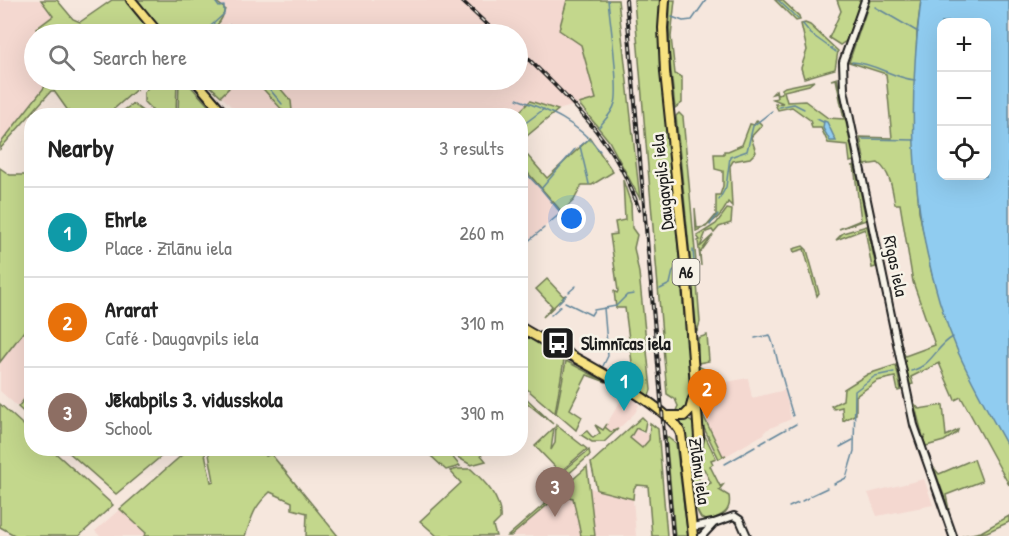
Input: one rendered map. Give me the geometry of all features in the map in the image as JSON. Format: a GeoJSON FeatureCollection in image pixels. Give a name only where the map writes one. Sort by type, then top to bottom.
{"type":"FeatureCollection","features":[{"type":"Feature","properties":{"kind":"highway"},"geometry":{"type":"LineString","coordinates":[[131,0],[151,24]]}},
{"type":"Feature","properties":{"kind":"highway","name":"Daugavpils iela"},"geometry":{"type":"LineString","coordinates":[[665,0],[663,28],[666,72],[698,433],[697,449],[684,464]]}},
{"type":"Feature","properties":{"kind":"highway"},"geometry":{"type":"LineString","coordinates":[[204,90],[219,108]]}},
{"type":"Feature","properties":{"kind":"highway"},"geometry":{"type":"LineString","coordinates":[[528,332],[669,416]]}},
{"type":"Feature","properties":{"kind":"highway","name":"A6"},"geometry":{"type":"LineString","coordinates":[[669,416],[680,417],[688,413],[695,388]]}},
{"type":"Feature","properties":{"kind":"highway","name":"Zīlānu iela"},"geometry":{"type":"LineString","coordinates":[[669,416],[679,428],[693,532]]}},
{"type":"Feature","properties":{"kind":"highway"},"geometry":{"type":"LineString","coordinates":[[683,450],[694,445],[698,433]]}},
{"type":"Feature","properties":{"kind":"main road","name":"Rīgas iela"},"geometry":{"type":"LineString","coordinates":[[865,0],[846,51],[843,84],[914,425],[953,536]]}},
{"type":"Feature","properties":{"kind":"main road","name":"Zīlānu iela"},"geometry":{"type":"LineString","coordinates":[[693,532],[726,518],[737,516],[747,536]]}},
{"type":"Feature","properties":{"kind":"main road","name":"Zīlānu iela"},"geometry":{"type":"LineString","coordinates":[[693,532],[704,533],[714,524]]}},
{"type":"Feature","properties":{"kind":"shaded area"},"geometry":{"type":"Polygon","coordinates":[[[0,0],[41,0],[53,16],[43,24],[24,24],[24,90],[42,90],[28,108],[24,108],[24,113],[0,144],[0,0]]]}},
{"type":"Feature","properties":{"kind":"shaded area"},"geometry":{"type":"Polygon","coordinates":[[[214,0],[567,0],[559,30],[581,45],[596,99],[558,110],[530,101],[523,108],[286,108],[285,94],[282,90],[528,90],[528,24],[220,24],[224,14],[214,0]]]}},
{"type":"Feature","properties":{"kind":"shaded area"},"geometry":{"type":"Polygon","coordinates":[[[227,90],[264,90],[281,108],[233,108],[221,96],[227,90]]]}},
{"type":"Feature","properties":{"kind":"shaded area"},"geometry":{"type":"Polygon","coordinates":[[[528,174],[562,212],[530,239],[528,237],[528,174]]]}},
{"type":"Feature","properties":{"kind":"shaded area"},"geometry":{"type":"Polygon","coordinates":[[[24,331],[24,400],[18,407],[0,391],[0,362],[24,331]]]}},
{"type":"Feature","properties":{"kind":"shaded area"},"geometry":{"type":"Polygon","coordinates":[[[748,378],[752,398],[785,390],[791,419],[766,430],[764,434],[724,457],[703,415],[700,387],[748,378]]]}},
{"type":"Feature","properties":{"kind":"shaded area"},"geometry":{"type":"Polygon","coordinates":[[[625,394],[639,405],[635,413],[610,437],[603,430],[625,394]]]}},
{"type":"Feature","properties":{"kind":"shaded area"},"geometry":{"type":"Polygon","coordinates":[[[636,428],[642,433],[648,433],[650,440],[641,449],[630,438],[636,428]]]}},
{"type":"Feature","properties":{"kind":"shaded area"},"geometry":{"type":"Polygon","coordinates":[[[924,479],[933,505],[877,516],[868,493],[924,479]]]}},
{"type":"Feature","properties":{"kind":"shaded area"},"geometry":{"type":"Polygon","coordinates":[[[589,488],[633,499],[636,536],[595,536],[589,488]]]}},
{"type":"Feature","properties":{"kind":"shaded area"},"geometry":{"type":"Polygon","coordinates":[[[559,495],[573,498],[581,536],[511,536],[559,495]]]}},
{"type":"Feature","properties":{"kind":"shaded area"},"geometry":{"type":"Polygon","coordinates":[[[120,509],[146,533],[144,536],[100,536],[95,531],[120,509]]]}},
{"type":"Feature","properties":{"kind":"green space"},"geometry":{"type":"Polygon","coordinates":[[[41,0],[57,0],[73,19],[80,22],[112,0],[125,0],[145,24],[43,24],[53,16],[41,0]]]}},
{"type":"Feature","properties":{"kind":"green space"},"geometry":{"type":"Polygon","coordinates":[[[137,0],[214,0],[225,9],[217,24],[157,24],[137,0]]]}},
{"type":"Feature","properties":{"kind":"green space"},"geometry":{"type":"Polygon","coordinates":[[[567,0],[618,0],[640,199],[609,141],[579,104],[596,99],[581,45],[559,30],[567,0]]]}},
{"type":"Feature","properties":{"kind":"green space"},"geometry":{"type":"Polygon","coordinates":[[[634,0],[660,0],[660,40],[684,315],[689,339],[690,404],[684,413],[675,413],[678,406],[675,399],[667,394],[634,0]]]}},
{"type":"Feature","properties":{"kind":"green space"},"geometry":{"type":"Polygon","coordinates":[[[670,0],[675,0],[671,37],[675,74],[682,77],[682,103],[675,108],[669,53],[670,0]]]}},
{"type":"Feature","properties":{"kind":"green space"},"geometry":{"type":"Polygon","coordinates":[[[775,0],[782,0],[799,16],[800,20],[796,21],[775,0]]]}},
{"type":"Feature","properties":{"kind":"green space"},"geometry":{"type":"Polygon","coordinates":[[[837,0],[862,0],[846,41],[840,45],[829,38],[841,11],[837,0]]]}},
{"type":"Feature","properties":{"kind":"green space"},"geometry":{"type":"Polygon","coordinates":[[[870,0],[921,0],[917,32],[914,116],[919,211],[932,274],[958,351],[1009,449],[1009,485],[961,397],[955,400],[939,363],[911,377],[913,384],[910,385],[901,346],[905,356],[935,345],[913,282],[900,204],[895,204],[890,182],[882,167],[878,163],[865,165],[860,137],[892,138],[886,74],[849,62],[870,0]]]}},
{"type":"Feature","properties":{"kind":"green space"},"geometry":{"type":"Polygon","coordinates":[[[805,23],[838,51],[835,69],[804,78],[801,68],[807,50],[801,24],[805,23]]]}},
{"type":"Feature","properties":{"kind":"green space"},"geometry":{"type":"Polygon","coordinates":[[[837,78],[854,161],[850,162],[848,145],[828,143],[821,128],[812,128],[810,120],[792,107],[778,110],[775,104],[783,103],[773,99],[777,98],[776,93],[772,94],[776,90],[777,94],[782,93],[785,87],[814,81],[809,85],[784,91],[787,102],[805,101],[828,118],[844,119],[836,79],[831,80],[837,78]]]}},
{"type":"Feature","properties":{"kind":"green space"},"geometry":{"type":"Polygon","coordinates":[[[42,90],[136,90],[115,108],[66,108],[54,91],[51,91],[36,108],[28,108],[42,90]]]}},
{"type":"Feature","properties":{"kind":"green space"},"geometry":{"type":"Polygon","coordinates":[[[146,90],[177,90],[176,108],[150,108],[144,102],[146,90]]]}},
{"type":"Feature","properties":{"kind":"green space"},"geometry":{"type":"Polygon","coordinates":[[[179,90],[194,90],[211,108],[178,108],[179,90]]]}},
{"type":"Feature","properties":{"kind":"green space"},"geometry":{"type":"Polygon","coordinates":[[[214,90],[227,90],[221,96],[214,90]]]}},
{"type":"Feature","properties":{"kind":"green space"},"geometry":{"type":"Polygon","coordinates":[[[264,90],[282,90],[291,101],[292,108],[280,108],[264,90]]]}},
{"type":"Feature","properties":{"kind":"green space"},"geometry":{"type":"Polygon","coordinates":[[[530,101],[558,110],[528,135],[528,108],[523,108],[530,101]]]}},
{"type":"Feature","properties":{"kind":"green space"},"geometry":{"type":"Polygon","coordinates":[[[133,104],[138,108],[127,108],[133,104]]]}},
{"type":"Feature","properties":{"kind":"green space"},"geometry":{"type":"Polygon","coordinates":[[[24,113],[24,122],[0,149],[0,144],[24,113]]]}},
{"type":"Feature","properties":{"kind":"green space"},"geometry":{"type":"Polygon","coordinates":[[[679,113],[683,117],[697,273],[692,277],[676,116],[679,113]]]}},
{"type":"Feature","properties":{"kind":"green space"},"geometry":{"type":"Polygon","coordinates":[[[757,120],[762,125],[751,137],[756,152],[750,158],[733,161],[730,166],[732,206],[728,202],[719,216],[707,226],[716,215],[716,195],[720,195],[723,186],[723,171],[715,169],[714,154],[724,154],[724,151],[742,145],[750,124],[754,125],[757,120]]]}},
{"type":"Feature","properties":{"kind":"green space"},"geometry":{"type":"Polygon","coordinates":[[[590,138],[613,172],[592,185],[582,185],[574,200],[562,212],[528,173],[528,156],[547,178],[590,138]]]}},
{"type":"Feature","properties":{"kind":"green space"},"geometry":{"type":"Polygon","coordinates":[[[855,165],[866,220],[839,229],[861,220],[854,166],[851,166],[855,165]]]}},
{"type":"Feature","properties":{"kind":"green space"},"geometry":{"type":"Polygon","coordinates":[[[0,168],[10,175],[24,175],[24,331],[0,362],[0,168]]]}},
{"type":"Feature","properties":{"kind":"green space"},"geometry":{"type":"Polygon","coordinates":[[[623,180],[631,204],[632,228],[637,235],[634,248],[639,273],[651,390],[649,396],[615,376],[627,381],[633,370],[625,308],[616,308],[614,291],[617,293],[618,291],[610,235],[617,234],[615,222],[625,220],[623,180]]]}},
{"type":"Feature","properties":{"kind":"green space"},"geometry":{"type":"Polygon","coordinates":[[[695,208],[697,228],[704,227],[696,231],[695,208]]]}},
{"type":"Feature","properties":{"kind":"green space"},"geometry":{"type":"Polygon","coordinates":[[[727,209],[732,210],[731,223],[719,227],[714,233],[712,230],[706,232],[700,247],[713,235],[700,253],[701,266],[698,241],[700,240],[697,236],[716,224],[727,209]]]}},
{"type":"Feature","properties":{"kind":"green space"},"geometry":{"type":"Polygon","coordinates":[[[867,226],[876,267],[872,268],[865,229],[836,240],[843,233],[867,226]]]}},
{"type":"Feature","properties":{"kind":"green space"},"geometry":{"type":"Polygon","coordinates":[[[803,246],[807,250],[819,293],[817,296],[804,249],[794,252],[793,249],[803,246]]]}},
{"type":"Feature","properties":{"kind":"green space"},"geometry":{"type":"Polygon","coordinates":[[[547,279],[563,296],[566,295],[543,317],[552,306],[536,289],[547,279]]]}},
{"type":"Feature","properties":{"kind":"green space"},"geometry":{"type":"Polygon","coordinates":[[[697,283],[700,322],[697,332],[692,284],[697,283]]]}},
{"type":"Feature","properties":{"kind":"green space"},"geometry":{"type":"Polygon","coordinates":[[[707,335],[709,361],[698,363],[698,338],[707,335]]]}},
{"type":"Feature","properties":{"kind":"green space"},"geometry":{"type":"Polygon","coordinates":[[[528,337],[564,360],[555,413],[528,390],[528,337]]]}},
{"type":"Feature","properties":{"kind":"green space"},"geometry":{"type":"Polygon","coordinates":[[[566,361],[606,382],[587,375],[570,409],[582,417],[576,430],[556,413],[566,361]]]}},
{"type":"Feature","properties":{"kind":"green space"},"geometry":{"type":"Polygon","coordinates":[[[896,365],[901,390],[898,391],[895,377],[877,381],[856,396],[856,414],[843,421],[842,407],[834,409],[831,406],[843,400],[844,389],[868,374],[896,365]]]}},
{"type":"Feature","properties":{"kind":"green space"},"geometry":{"type":"Polygon","coordinates":[[[698,366],[704,369],[704,378],[711,373],[711,387],[700,389],[698,366]]]}},
{"type":"Feature","properties":{"kind":"green space"},"geometry":{"type":"Polygon","coordinates":[[[24,400],[24,413],[18,407],[24,400]]]}},
{"type":"Feature","properties":{"kind":"green space"},"geometry":{"type":"Polygon","coordinates":[[[528,400],[553,424],[528,404],[528,400]]]}},
{"type":"Feature","properties":{"kind":"green space"},"geometry":{"type":"Polygon","coordinates":[[[914,403],[919,409],[943,405],[946,436],[958,430],[957,433],[944,441],[926,446],[923,439],[926,436],[923,437],[914,403]]]}},
{"type":"Feature","properties":{"kind":"green space"},"geometry":{"type":"Polygon","coordinates":[[[0,404],[24,426],[24,456],[59,456],[113,505],[79,536],[16,536],[0,527],[0,404]]]}},
{"type":"Feature","properties":{"kind":"green space"},"geometry":{"type":"Polygon","coordinates":[[[701,411],[723,456],[726,455],[719,459],[703,426],[701,411]]]}},
{"type":"Feature","properties":{"kind":"green space"},"geometry":{"type":"Polygon","coordinates":[[[642,417],[646,421],[644,432],[636,428],[630,438],[642,448],[649,440],[650,423],[658,429],[667,536],[652,536],[648,486],[637,485],[634,488],[633,499],[597,490],[591,463],[642,417]]]}},
{"type":"Feature","properties":{"kind":"green space"},"geometry":{"type":"Polygon","coordinates":[[[685,418],[695,424],[695,435],[686,447],[680,420],[685,418]]]}},
{"type":"Feature","properties":{"kind":"green space"},"geometry":{"type":"Polygon","coordinates":[[[556,425],[587,449],[560,472],[535,446],[554,428],[551,450],[555,443],[556,425]]]}},
{"type":"Feature","properties":{"kind":"green space"},"geometry":{"type":"Polygon","coordinates":[[[595,425],[603,430],[605,427],[611,432],[618,429],[604,442],[592,442],[581,435],[587,431],[593,438],[600,433],[595,425]]]}},
{"type":"Feature","properties":{"kind":"green space"},"geometry":{"type":"Polygon","coordinates":[[[701,428],[716,458],[711,460],[713,464],[710,466],[720,486],[723,485],[719,490],[729,496],[730,501],[725,513],[707,521],[698,513],[691,485],[692,465],[700,445],[701,428]],[[704,469],[696,473],[703,487],[711,483],[704,469]]]}},
{"type":"Feature","properties":{"kind":"green space"},"geometry":{"type":"Polygon","coordinates":[[[666,436],[676,444],[688,536],[675,536],[666,436]]]}},
{"type":"Feature","properties":{"kind":"green space"},"geometry":{"type":"Polygon","coordinates":[[[589,450],[590,455],[565,477],[561,473],[589,450]]]}},
{"type":"Feature","properties":{"kind":"green space"},"geometry":{"type":"Polygon","coordinates":[[[73,456],[162,456],[116,494],[73,456]]]}},
{"type":"Feature","properties":{"kind":"green space"},"geometry":{"type":"Polygon","coordinates":[[[181,456],[205,456],[211,482],[214,481],[209,456],[273,456],[338,536],[306,536],[307,513],[292,509],[292,502],[270,492],[257,507],[245,536],[144,536],[146,533],[120,509],[181,456]]]}},
{"type":"Feature","properties":{"kind":"green space"},"geometry":{"type":"Polygon","coordinates":[[[431,456],[452,456],[460,466],[446,470],[431,456]]]}},
{"type":"Feature","properties":{"kind":"green space"},"geometry":{"type":"Polygon","coordinates":[[[482,456],[486,461],[471,465],[457,457],[482,456]]]}},
{"type":"Feature","properties":{"kind":"green space"},"geometry":{"type":"Polygon","coordinates":[[[974,459],[982,481],[946,495],[949,510],[934,468],[939,474],[974,459]]]}},
{"type":"Feature","properties":{"kind":"green space"},"geometry":{"type":"Polygon","coordinates":[[[587,467],[595,536],[581,536],[573,498],[559,495],[511,536],[508,536],[587,467]]]}},
{"type":"Feature","properties":{"kind":"green space"},"geometry":{"type":"Polygon","coordinates":[[[471,469],[495,497],[500,511],[500,519],[493,526],[496,536],[437,536],[420,521],[461,483],[450,471],[471,469]]]}},
{"type":"Feature","properties":{"kind":"green space"},"geometry":{"type":"Polygon","coordinates":[[[1009,516],[1009,522],[987,532],[962,536],[981,532],[1009,516]]]}},
{"type":"Feature","properties":{"kind":"water"},"geometry":{"type":"Polygon","coordinates":[[[921,0],[1009,0],[1009,449],[958,352],[942,310],[930,267],[916,179],[914,89],[921,0]]]}},
{"type":"Feature","properties":{"kind":"water"},"geometry":{"type":"Polygon","coordinates":[[[824,121],[827,122],[836,141],[830,141],[823,128],[824,121]]]}},
{"type":"Feature","properties":{"kind":"waterway"},"geometry":{"type":"LineString","coordinates":[[213,24],[224,14],[224,6],[219,7],[214,0]]}},
{"type":"Feature","properties":{"kind":"waterway"},"geometry":{"type":"LineString","coordinates":[[599,127],[612,110],[616,95],[616,70],[608,0]]}},
{"type":"Feature","properties":{"kind":"waterway"},"geometry":{"type":"LineString","coordinates":[[672,17],[683,21],[692,20],[706,0]]}},
{"type":"Feature","properties":{"kind":"waterway"},"geometry":{"type":"LineString","coordinates":[[778,0],[798,19]]}},
{"type":"Feature","properties":{"kind":"waterway"},"geometry":{"type":"LineString","coordinates":[[875,7],[918,32]]}},
{"type":"Feature","properties":{"kind":"waterway"},"geometry":{"type":"LineString","coordinates":[[803,24],[811,34],[836,52]]}},
{"type":"Feature","properties":{"kind":"waterway"},"geometry":{"type":"LineString","coordinates":[[852,62],[915,80]]}},
{"type":"Feature","properties":{"kind":"waterway"},"geometry":{"type":"LineString","coordinates":[[270,90],[282,104]]}},
{"type":"Feature","properties":{"kind":"waterway"},"geometry":{"type":"LineString","coordinates":[[517,99],[541,108],[572,125],[600,151]]}},
{"type":"Feature","properties":{"kind":"waterway"},"geometry":{"type":"LineString","coordinates":[[779,107],[794,104],[804,109]]}},
{"type":"Feature","properties":{"kind":"waterway"},"geometry":{"type":"LineString","coordinates":[[528,121],[544,109]]}},
{"type":"Feature","properties":{"kind":"waterway"},"geometry":{"type":"LineString","coordinates":[[719,200],[726,187],[730,157],[747,151],[753,126],[772,111]]}},
{"type":"Feature","properties":{"kind":"waterway"},"geometry":{"type":"LineString","coordinates":[[817,119],[823,122]]}},
{"type":"Feature","properties":{"kind":"waterway"},"geometry":{"type":"LineString","coordinates":[[589,139],[580,146],[589,184]]}},
{"type":"Feature","properties":{"kind":"waterway"},"geometry":{"type":"LineString","coordinates":[[862,139],[915,140]]}},
{"type":"Feature","properties":{"kind":"waterway"},"geometry":{"type":"LineString","coordinates":[[549,223],[561,213],[541,189],[575,149]]}},
{"type":"Feature","properties":{"kind":"waterway"},"geometry":{"type":"LineString","coordinates":[[528,175],[540,188]]}},
{"type":"Feature","properties":{"kind":"waterway"},"geometry":{"type":"LineString","coordinates":[[710,225],[718,214]]}},
{"type":"Feature","properties":{"kind":"waterway"},"geometry":{"type":"LineString","coordinates":[[528,241],[544,228]]}},
{"type":"Feature","properties":{"kind":"waterway"},"geometry":{"type":"LineString","coordinates":[[693,250],[694,263]]}},
{"type":"Feature","properties":{"kind":"waterway"},"geometry":{"type":"LineString","coordinates":[[660,289],[670,284],[673,271],[678,266]]}},
{"type":"Feature","properties":{"kind":"waterway"},"geometry":{"type":"LineString","coordinates":[[569,292],[576,286]]}},
{"type":"Feature","properties":{"kind":"waterway"},"geometry":{"type":"LineString","coordinates":[[565,302],[591,315],[594,310],[616,306],[627,295],[634,294]]}},
{"type":"Feature","properties":{"kind":"waterway"},"geometry":{"type":"LineString","coordinates":[[558,303],[566,295]]}},
{"type":"Feature","properties":{"kind":"waterway"},"geometry":{"type":"LineString","coordinates":[[551,315],[561,306]]}},
{"type":"Feature","properties":{"kind":"waterway"},"geometry":{"type":"LineString","coordinates":[[603,366],[608,356],[604,308]]}},
{"type":"Feature","properties":{"kind":"waterway"},"geometry":{"type":"LineString","coordinates":[[755,338],[770,335],[774,347]]}},
{"type":"Feature","properties":{"kind":"waterway"},"geometry":{"type":"LineString","coordinates":[[911,371],[924,365],[942,345],[953,337]]}},
{"type":"Feature","properties":{"kind":"waterway"},"geometry":{"type":"LineString","coordinates":[[775,350],[779,367]]}},
{"type":"Feature","properties":{"kind":"waterway"},"geometry":{"type":"LineString","coordinates":[[780,369],[785,387]]}},
{"type":"Feature","properties":{"kind":"waterway"},"geometry":{"type":"LineString","coordinates":[[834,484],[846,478],[854,451],[855,391],[875,376],[894,372]]}},
{"type":"Feature","properties":{"kind":"waterway"},"geometry":{"type":"LineString","coordinates":[[785,389],[793,416]]}},
{"type":"Feature","properties":{"kind":"waterway"},"geometry":{"type":"LineString","coordinates":[[789,428],[796,424]]}},
{"type":"Feature","properties":{"kind":"waterway"},"geometry":{"type":"LineString","coordinates":[[770,438],[786,429]]}},
{"type":"Feature","properties":{"kind":"waterway"},"geometry":{"type":"LineString","coordinates":[[760,444],[767,440]]}},
{"type":"Feature","properties":{"kind":"waterway"},"geometry":{"type":"LineString","coordinates":[[840,447],[853,440]]}},
{"type":"Feature","properties":{"kind":"waterway"},"geometry":{"type":"LineString","coordinates":[[725,464],[755,447]]}},
{"type":"Feature","properties":{"kind":"waterway"},"geometry":{"type":"LineString","coordinates":[[810,496],[827,488]]}},
{"type":"Feature","properties":{"kind":"waterway"},"geometry":{"type":"LineString","coordinates":[[802,501],[808,498]]}},
{"type":"Feature","properties":{"kind":"waterway"},"geometry":{"type":"LineString","coordinates":[[789,507],[798,503]]}},
{"type":"Feature","properties":{"kind":"railway"},"geometry":{"type":"LineString","coordinates":[[461,0],[486,24]]}},
{"type":"Feature","properties":{"kind":"railway"},"geometry":{"type":"LineString","coordinates":[[626,0],[673,536]]}},
{"type":"Feature","properties":{"kind":"railway"},"geometry":{"type":"LineString","coordinates":[[528,59],[572,103],[604,142],[630,186],[639,210]]}},
{"type":"Feature","properties":{"kind":"place","name":"Slimnīcas iela"},"geometry":{"type":"Point","coordinates":[558,343]}},
{"type":"Feature","properties":{"kind":"place","name":"Ehrle"},"geometry":{"type":"Point","coordinates":[624,411]}},
{"type":"Feature","properties":{"kind":"place","name":"Ararat"},"geometry":{"type":"Point","coordinates":[707,419]}},
{"type":"Feature","properties":{"kind":"place","name":"Jēkabpils 3. vidusskola"},"geometry":{"type":"Point","coordinates":[555,517]}}]}
